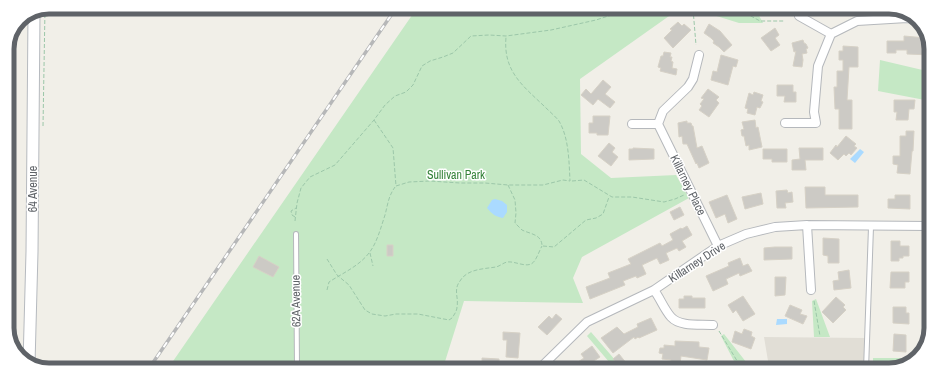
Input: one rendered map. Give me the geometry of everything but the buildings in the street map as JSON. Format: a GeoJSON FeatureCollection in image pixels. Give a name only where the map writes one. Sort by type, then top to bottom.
{"type":"FeatureCollection","features":[{"type":"Feature","properties":{"kind":"main road","name":"64 Avenue"},"geometry":{"type":"LineString","coordinates":[[29,357],[32,260],[34,18]]}},
{"type":"Feature","properties":{"kind":"street"},"geometry":{"type":"LineString","coordinates":[[798,16],[831,34]]}},
{"type":"Feature","properties":{"kind":"street"},"geometry":{"type":"LineString","coordinates":[[785,123],[816,123],[814,112],[818,66],[831,34],[857,20],[904,18]]}},
{"type":"Feature","properties":{"kind":"street"},"geometry":{"type":"LineString","coordinates":[[632,124],[658,124],[663,111],[688,87],[693,79],[699,55]]}},
{"type":"Feature","properties":{"kind":"street","name":"Killarney Place"},"geometry":{"type":"LineString","coordinates":[[658,124],[718,246]]}},
{"type":"Feature","properties":{"kind":"street"},"geometry":{"type":"LineString","coordinates":[[807,225],[811,290]]}},
{"type":"Feature","properties":{"kind":"street","name":"Killarney Drive"},"geometry":{"type":"LineString","coordinates":[[545,363],[587,322],[654,290],[718,246],[746,234],[775,226],[924,226]]}},
{"type":"Feature","properties":{"kind":"street"},"geometry":{"type":"LineString","coordinates":[[654,290],[671,318],[680,323],[716,328]]}},
{"type":"Feature","properties":{"kind":"lane"},"geometry":{"type":"LineString","coordinates":[[866,363],[871,226]]}},
{"type":"Feature","properties":{"kind":"lane","name":"62A Avenue"},"geometry":{"type":"LineString","coordinates":[[296,234],[297,363]]}},
{"type":"Feature","properties":{"kind":"path"},"geometry":{"type":"LineString","coordinates":[[296,221],[296,208],[301,188],[310,177],[335,165],[385,105],[395,96],[406,92],[413,85],[422,66],[430,61],[453,53],[471,36],[506,36],[551,30],[596,20],[615,14]]}},
{"type":"Feature","properties":{"kind":"path"},"geometry":{"type":"LineString","coordinates":[[693,14],[696,45]]}},
{"type":"Feature","properties":{"kind":"path"},"geometry":{"type":"LineString","coordinates":[[747,14],[760,21],[785,21]]}},
{"type":"Feature","properties":{"kind":"path"},"geometry":{"type":"LineString","coordinates":[[506,36],[505,47],[507,59],[512,70],[525,89],[558,121],[564,136],[569,160],[570,181]]}},
{"type":"Feature","properties":{"kind":"path"},"geometry":{"type":"LineString","coordinates":[[328,290],[329,282],[353,268],[369,253],[374,246],[390,195],[396,186],[393,148],[374,120]]}},
{"type":"Feature","properties":{"kind":"path"},"geometry":{"type":"LineString","coordinates":[[396,186],[409,182],[430,181],[460,183],[485,182],[508,185],[543,185],[563,180],[584,180],[609,196],[632,197],[664,202],[687,194]]}},
{"type":"Feature","properties":{"kind":"path"},"geometry":{"type":"LineString","coordinates":[[327,259],[337,275],[349,285],[365,310],[372,314],[385,316],[396,314],[418,314],[449,320],[452,318],[458,307],[456,291],[459,281],[466,273],[489,267],[496,267],[508,262],[531,264],[536,260],[542,246],[542,242],[535,234],[522,230],[515,223],[515,200],[508,185]]}},
{"type":"Feature","properties":{"kind":"path"},"geometry":{"type":"LineString","coordinates":[[542,246],[554,247],[586,220],[596,218],[603,214],[609,196]]}},
{"type":"Feature","properties":{"kind":"path"},"geometry":{"type":"LineString","coordinates":[[296,208],[291,212],[296,218]]}},
{"type":"Feature","properties":{"kind":"path"},"geometry":{"type":"LineString","coordinates":[[369,253],[373,266]]}},
{"type":"Feature","properties":{"kind":"path"},"geometry":{"type":"LineString","coordinates":[[814,301],[820,336]]}},
{"type":"Feature","properties":{"kind":"path"},"geometry":{"type":"LineString","coordinates":[[716,328],[738,363]]}},
{"type":"Feature","properties":{"kind":"shaded area"},"geometry":{"type":"Polygon","coordinates":[[[764,337],[866,338],[864,363],[768,363],[764,337]]]}},
{"type":"Feature","properties":{"kind":"green space","name":"Sullivan Park"},"geometry":{"type":"Polygon","coordinates":[[[413,14],[672,14],[580,79],[581,154],[611,178],[676,175],[689,198],[582,257],[573,278],[583,303],[464,301],[445,363],[172,363],[413,14]]]}},
{"type":"Feature","properties":{"kind":"green space"},"geometry":{"type":"Polygon","coordinates":[[[710,14],[758,14],[763,23],[739,23],[710,14]]]}},
{"type":"Feature","properties":{"kind":"green space"},"geometry":{"type":"Polygon","coordinates":[[[880,60],[924,70],[924,100],[878,91],[880,60]]]}},
{"type":"Feature","properties":{"kind":"green space"},"geometry":{"type":"Polygon","coordinates":[[[816,299],[830,337],[814,337],[812,301],[816,299]]]}},
{"type":"Feature","properties":{"kind":"green space"},"geometry":{"type":"Polygon","coordinates":[[[591,332],[618,363],[610,363],[587,336],[591,332]]]}},
{"type":"Feature","properties":{"kind":"green space"},"geometry":{"type":"Polygon","coordinates":[[[724,334],[747,363],[735,363],[721,336],[724,334]]]}},
{"type":"Feature","properties":{"kind":"green space"},"geometry":{"type":"Polygon","coordinates":[[[873,358],[907,358],[894,363],[873,363],[873,358]]]}},
{"type":"Feature","properties":{"kind":"water"},"geometry":{"type":"Polygon","coordinates":[[[860,149],[864,152],[855,163],[850,159],[860,149]]]}},
{"type":"Feature","properties":{"kind":"water"},"geometry":{"type":"Polygon","coordinates":[[[495,199],[502,201],[507,205],[507,212],[503,218],[494,215],[487,208],[492,200],[495,199]]]}},
{"type":"Feature","properties":{"kind":"water"},"geometry":{"type":"Polygon","coordinates":[[[777,319],[787,319],[787,324],[776,325],[777,319]]]}},
{"type":"Feature","properties":{"kind":"railway"},"geometry":{"type":"LineString","coordinates":[[153,363],[392,14]]}}]}
